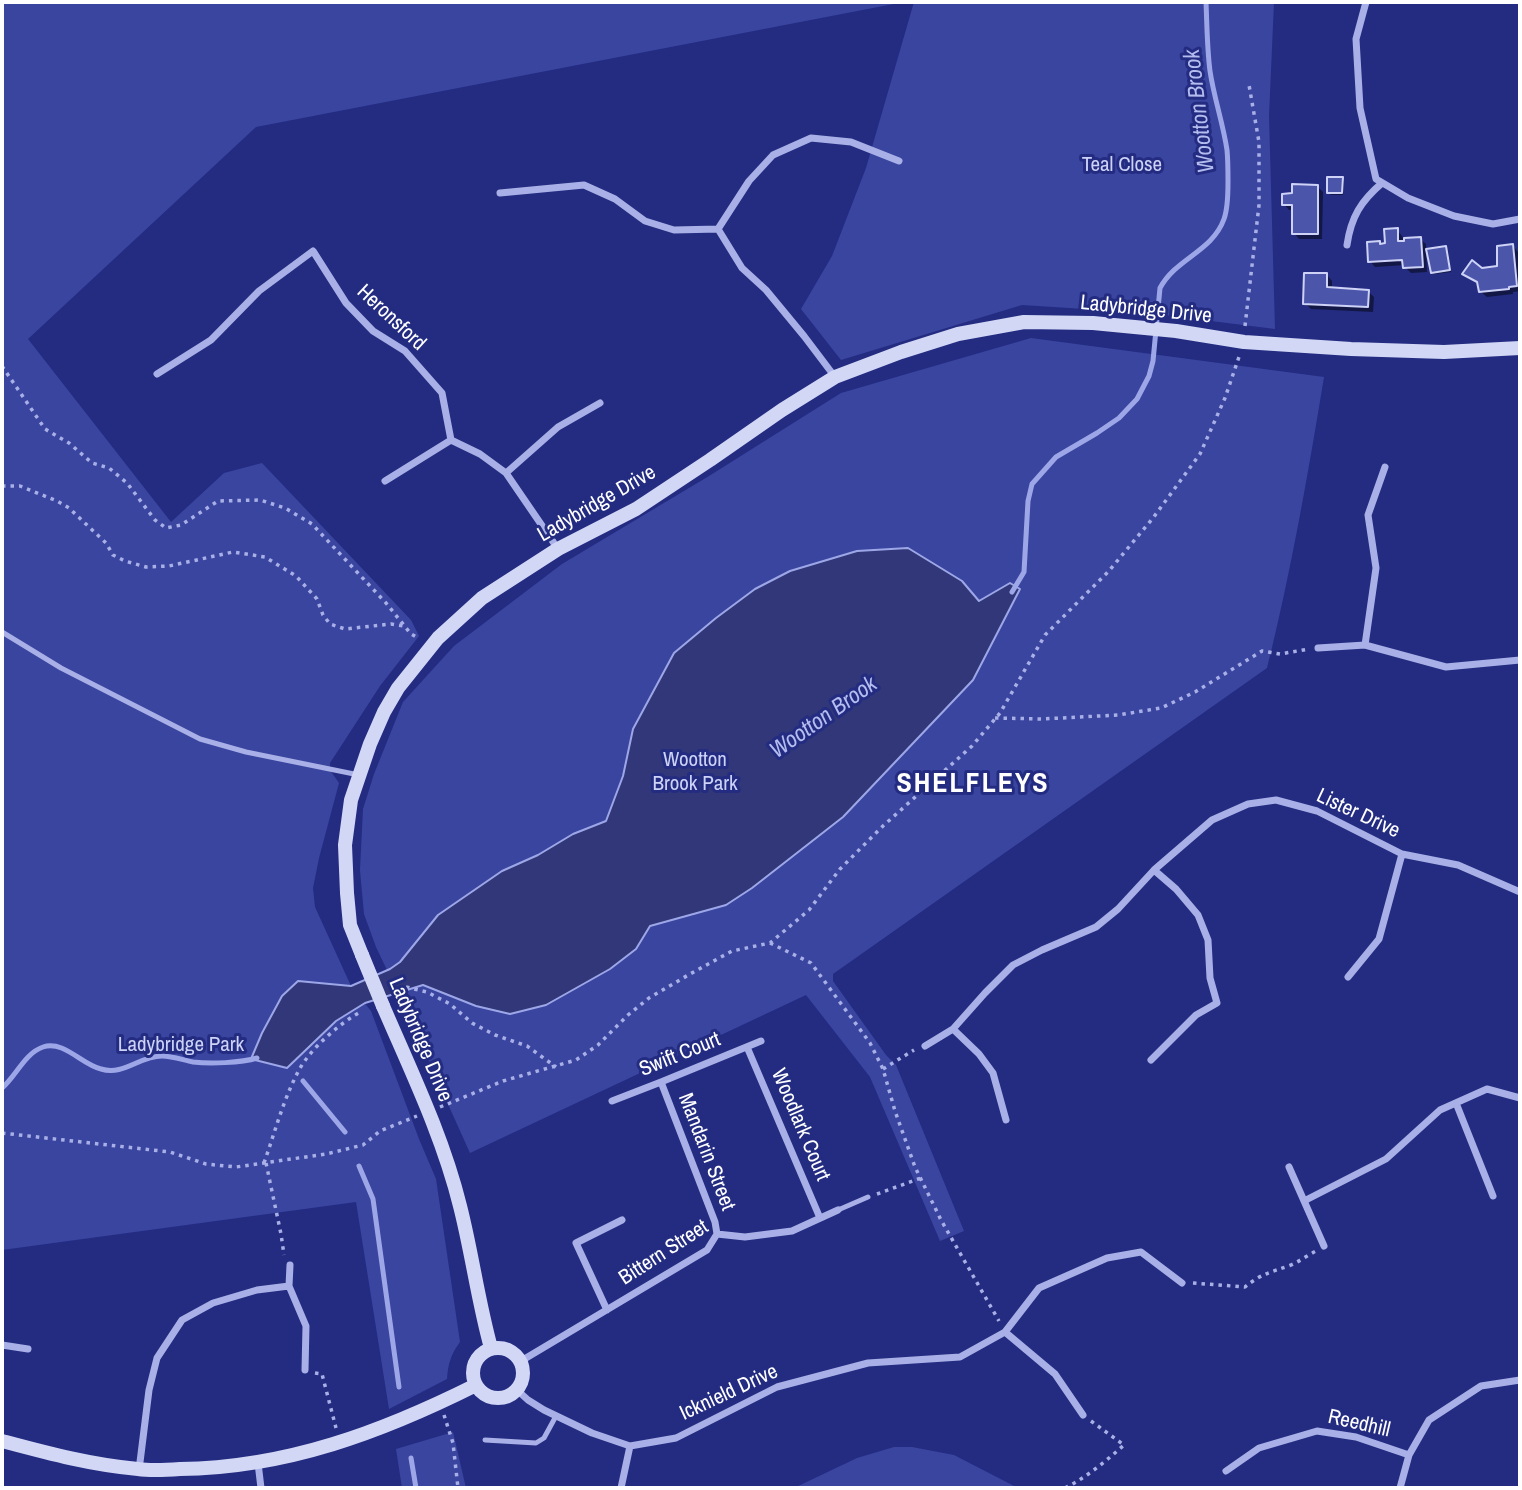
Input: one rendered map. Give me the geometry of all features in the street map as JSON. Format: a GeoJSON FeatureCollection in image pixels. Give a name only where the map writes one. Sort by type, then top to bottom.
{"type":"FeatureCollection","features":[{"type":"Feature","properties":{"kind":"street"},"geometry":{"type":"LineString","coordinates":[[1366,2],[1356,38],[1360,108],[1376,179],[1408,198],[1454,216],[1493,224],[1520,219]]}},
{"type":"Feature","properties":{"kind":"street"},"geometry":{"type":"LineString","coordinates":[[718,229],[749,181],[773,155],[811,138],[851,142],[899,161]]}},
{"type":"Feature","properties":{"kind":"street"},"geometry":{"type":"LineString","coordinates":[[1347,245],[1349,228],[1356,212],[1382,183]]}},
{"type":"Feature","properties":{"kind":"street"},"geometry":{"type":"LineString","coordinates":[[500,193],[584,185],[615,199],[645,221],[674,230],[718,229]]}},
{"type":"Feature","properties":{"kind":"street"},"geometry":{"type":"LineString","coordinates":[[718,229],[742,268],[766,290],[835,377]]}},
{"type":"Feature","properties":{"kind":"street","name":"Heronsford"},"geometry":{"type":"LineString","coordinates":[[157,374],[211,340],[259,290],[313,251],[346,303],[373,331],[405,351],[442,393],[451,440]]}},
{"type":"Feature","properties":{"kind":"street","name":"Ladybridge Drive"},"geometry":{"type":"LineString","coordinates":[[491,1348],[460,1206],[442,1149],[350,925],[346,893],[345,845],[351,800],[370,744],[398,688],[438,638],[482,598],[558,550],[636,509],[835,377],[958,334],[1024,322],[1093,323],[1176,331],[1244,342],[1444,352],[1520,348]]}},
{"type":"Feature","properties":{"kind":"street"},"geometry":{"type":"LineString","coordinates":[[506,473],[558,427],[600,403]]}},
{"type":"Feature","properties":{"kind":"street"},"geometry":{"type":"LineString","coordinates":[[385,481],[451,440],[480,454],[506,473],[558,550]]}},
{"type":"Feature","properties":{"kind":"street"},"geometry":{"type":"LineString","coordinates":[[1365,645],[1376,568],[1368,515],[1385,467]]}},
{"type":"Feature","properties":{"kind":"street"},"geometry":{"type":"LineString","coordinates":[[1318,648],[1365,645],[1446,667],[1520,660]]}},
{"type":"Feature","properties":{"kind":"street","name":"Lister Drive"},"geometry":{"type":"LineString","coordinates":[[925,1046],[953,1029],[1013,965],[1096,927],[1118,909],[1154,870],[1212,820],[1248,804],[1276,800],[1317,811],[1402,854],[1458,865],[1520,892]]}},
{"type":"Feature","properties":{"kind":"street","name":"Lister Drive"},"geometry":{"type":"LineString","coordinates":[[1348,977],[1379,939],[1402,854]]}},
{"type":"Feature","properties":{"kind":"street"},"geometry":{"type":"LineString","coordinates":[[1152,1059],[1196,1015],[1217,1003],[1210,978],[1208,940],[1198,915],[1176,889],[1154,870]]}},
{"type":"Feature","properties":{"kind":"street"},"geometry":{"type":"LineString","coordinates":[[953,1029],[979,1054],[993,1073],[1006,1120]]}},
{"type":"Feature","properties":{"kind":"street","name":"Swift Court"},"geometry":{"type":"LineString","coordinates":[[612,1101],[761,1041]]}},
{"type":"Feature","properties":{"kind":"street","name":"Woodlark Court"},"geometry":{"type":"LineString","coordinates":[[747,1047],[820,1218]]}},
{"type":"Feature","properties":{"kind":"street","name":"Mandarin Street"},"geometry":{"type":"LineString","coordinates":[[661,1082],[715,1222],[717,1234]]}},
{"type":"Feature","properties":{"kind":"street"},"geometry":{"type":"LineString","coordinates":[[1304,1201],[1387,1158],[1440,1110],[1487,1089],[1520,1098]]}},
{"type":"Feature","properties":{"kind":"street"},"geometry":{"type":"LineString","coordinates":[[1457,1103],[1493,1196]]}},
{"type":"Feature","properties":{"kind":"street"},"geometry":{"type":"LineString","coordinates":[[1289,1167],[1324,1246]]}},
{"type":"Feature","properties":{"kind":"street","name":"Bittern Street"},"geometry":{"type":"LineString","coordinates":[[521,1360],[707,1250],[717,1234],[745,1237],[792,1231],[838,1210]]}},
{"type":"Feature","properties":{"kind":"street"},"geometry":{"type":"LineString","coordinates":[[607,1310],[576,1243],[622,1220]]}},
{"type":"Feature","properties":{"kind":"street","name":"Icknield Drive"},"geometry":{"type":"LineString","coordinates":[[517,1390],[528,1400],[556,1416],[592,1433],[630,1446],[676,1437],[777,1387],[868,1363],[960,1357],[1005,1332],[1039,1289],[1107,1258],[1141,1252],[1182,1283]]}},
{"type":"Feature","properties":{"kind":"street"},"geometry":{"type":"LineString","coordinates":[[290,1265],[289,1286],[306,1326],[305,1370]]}},
{"type":"Feature","properties":{"kind":"street"},"geometry":{"type":"LineString","coordinates":[[139,1470],[149,1390],[157,1358],[182,1320],[212,1303],[257,1290],[289,1286]]}},
{"type":"Feature","properties":{"kind":"street"},"geometry":{"type":"LineString","coordinates":[[1005,1332],[1055,1374],[1083,1415]]}},
{"type":"Feature","properties":{"kind":"street"},"geometry":{"type":"LineString","coordinates":[[2,1345],[28,1349]]}},
{"type":"Feature","properties":{"kind":"street"},"geometry":{"type":"LineString","coordinates":[[491,1348],[509,1350],[521,1360],[524,1370],[517,1390],[503,1398],[484,1394],[473,1378],[474,1367],[483,1352],[491,1348]]}},
{"type":"Feature","properties":{"kind":"street","name":"Reedhill"},"geometry":{"type":"LineString","coordinates":[[1400,1488],[1409,1455],[1429,1420],[1481,1386],[1520,1380]]}},
{"type":"Feature","properties":{"kind":"street"},"geometry":{"type":"LineString","coordinates":[[2,1441],[82,1461],[139,1470],[214,1469],[258,1463],[340,1443],[441,1403],[476,1385]]}},
{"type":"Feature","properties":{"kind":"street","name":"Reedhill"},"geometry":{"type":"LineString","coordinates":[[1226,1471],[1259,1448],[1317,1431],[1356,1437],[1409,1455]]}},
{"type":"Feature","properties":{"kind":"street"},"geometry":{"type":"LineString","coordinates":[[621,1488],[630,1446]]}},
{"type":"Feature","properties":{"kind":"street"},"geometry":{"type":"LineString","coordinates":[[258,1463],[261,1488]]}},
{"type":"Feature","properties":{"kind":"lane"},"geometry":{"type":"LineString","coordinates":[[2,632],[61,668],[200,739],[246,752],[359,775]]}},
{"type":"Feature","properties":{"kind":"lane"},"geometry":{"type":"LineString","coordinates":[[838,1210],[868,1197]]}},
{"type":"Feature","properties":{"kind":"lane"},"geometry":{"type":"LineString","coordinates":[[485,1440],[536,1443],[544,1438],[556,1416]]}},
{"type":"Feature","properties":{"kind":"path"},"geometry":{"type":"LineString","coordinates":[[2,1133],[170,1153],[206,1164],[236,1167],[326,1154],[363,1144],[380,1131],[503,1081],[576,1060],[598,1045],[649,998],[732,951],[770,943],[809,911],[840,869],[883,825],[972,746],[1000,713],[1045,635],[1108,572],[1153,518],[1200,454],[1225,398],[1244,342],[1259,205],[1259,142],[1249,85]]}},
{"type":"Feature","properties":{"kind":"path"},"geometry":{"type":"LineString","coordinates":[[2,366],[45,429],[69,443],[92,463],[109,468],[127,483],[155,520],[166,528],[181,525],[218,502],[260,500],[285,508],[312,524],[386,603],[411,634],[432,646]]}},
{"type":"Feature","properties":{"kind":"path"},"geometry":{"type":"LineString","coordinates":[[2,486],[20,486],[69,508],[106,543],[113,555],[125,561],[146,567],[169,566],[233,552],[265,557],[296,576],[317,599],[330,624],[345,629],[391,624],[406,627]]}},
{"type":"Feature","properties":{"kind":"path"},"geometry":{"type":"LineString","coordinates":[[995,718],[1042,719],[1118,715],[1161,708],[1195,692],[1262,651],[1280,654],[1318,648]]}},
{"type":"Feature","properties":{"kind":"path"},"geometry":{"type":"LineString","coordinates":[[770,943],[811,962],[870,1044],[883,1069],[915,1167],[941,1220],[1005,1332]]}},
{"type":"Feature","properties":{"kind":"path"},"geometry":{"type":"LineString","coordinates":[[406,987],[427,992],[450,1004],[472,1023],[495,1035],[527,1046],[556,1067]]}},
{"type":"Feature","properties":{"kind":"path"},"geometry":{"type":"LineString","coordinates":[[290,1265],[284,1258],[265,1163],[283,1108],[300,1068],[346,1020],[362,1011]]}},
{"type":"Feature","properties":{"kind":"path"},"geometry":{"type":"LineString","coordinates":[[883,1069],[909,1052],[925,1046]]}},
{"type":"Feature","properties":{"kind":"path"},"geometry":{"type":"LineString","coordinates":[[868,1197],[921,1178]]}},
{"type":"Feature","properties":{"kind":"path"},"geometry":{"type":"LineString","coordinates":[[1182,1283],[1245,1287],[1262,1275],[1293,1264],[1324,1246]]}},
{"type":"Feature","properties":{"kind":"path"},"geometry":{"type":"LineString","coordinates":[[305,1370],[322,1374],[340,1443]]}},
{"type":"Feature","properties":{"kind":"path"},"geometry":{"type":"LineString","coordinates":[[441,1403],[453,1443],[458,1488]]}},
{"type":"Feature","properties":{"kind":"path"},"geometry":{"type":"LineString","coordinates":[[1065,1488],[1098,1467],[1124,1445],[1083,1415]]}},
{"type":"Feature","properties":{"kind":"green space","name":"Ladybridge Park"},"geometry":{"type":"Polygon","coordinates":[[[2,2],[904,2],[256,127],[28,339],[171,522],[224,473],[262,463],[411,620],[419,636],[380,686],[330,763],[330,770],[339,783],[313,888],[315,907],[351,986],[371,1011],[436,1179],[460,1342],[450,1359],[447,1379],[389,1409],[356,1202],[2,1250],[2,2]]]}},
{"type":"Feature","properties":{"kind":"green space","name":"Teal Close"},"geometry":{"type":"Polygon","coordinates":[[[914,2],[1274,2],[1269,116],[1275,329],[1147,313],[1022,305],[841,360],[801,309],[832,256],[866,168],[914,2]]]}},
{"type":"Feature","properties":{"kind":"green space","name":"Wootton Brook Park"},"geometry":{"type":"Polygon","coordinates":[[[1031,338],[1324,377],[1291,559],[1267,668],[833,974],[833,981],[896,1065],[964,1231],[940,1241],[870,1077],[806,995],[470,1153],[376,947],[364,914],[360,870],[363,809],[403,702],[454,646],[562,564],[841,393],[1031,338]]]}},
{"type":"Feature","properties":{"kind":"green space"},"geometry":{"type":"Polygon","coordinates":[[[453,1432],[466,1488],[402,1488],[396,1449],[453,1432]]]}},
{"type":"Feature","properties":{"kind":"green space"},"geometry":{"type":"Polygon","coordinates":[[[894,1447],[912,1447],[954,1455],[1018,1488],[794,1488],[857,1458],[894,1447]]]}},
{"type":"Feature","properties":{"kind":"water"},"geometry":{"type":"Polygon","coordinates":[[[908,548],[962,581],[979,601],[1010,583],[1020,589],[973,680],[843,817],[752,888],[726,905],[650,926],[636,949],[610,969],[546,1005],[510,1014],[476,1006],[423,985],[365,1003],[336,1021],[287,1068],[251,1059],[282,996],[298,981],[351,986],[390,969],[400,962],[438,915],[502,871],[538,855],[573,834],[606,821],[623,776],[633,729],[674,653],[716,618],[755,589],[790,571],[857,551],[908,548]]]}},
{"type":"Feature","properties":{"kind":"building"},"geometry":{"type":"Polygon","coordinates":[[[1327,177],[1343,177],[1342,193],[1327,193],[1327,177]]]}},
{"type":"Feature","properties":{"kind":"building"},"geometry":{"type":"Polygon","coordinates":[[[1292,184],[1318,185],[1318,234],[1292,234],[1292,205],[1282,205],[1282,194],[1292,193],[1292,184]]]}},
{"type":"Feature","properties":{"kind":"building"},"geometry":{"type":"Polygon","coordinates":[[[1398,228],[1398,241],[1421,237],[1423,267],[1403,268],[1402,260],[1368,262],[1367,242],[1385,243],[1384,229],[1398,228]]]}},
{"type":"Feature","properties":{"kind":"building"},"geometry":{"type":"Polygon","coordinates":[[[1513,244],[1517,286],[1479,292],[1477,282],[1462,274],[1472,260],[1482,268],[1497,266],[1497,246],[1513,244]]]}},
{"type":"Feature","properties":{"kind":"building"},"geometry":{"type":"Polygon","coordinates":[[[1446,246],[1450,270],[1431,273],[1426,249],[1446,246]]]}},
{"type":"Feature","properties":{"kind":"building"},"geometry":{"type":"Polygon","coordinates":[[[1304,273],[1327,273],[1327,287],[1369,290],[1368,307],[1303,304],[1304,273]]]}},
{"type":"Feature","properties":{"kind":"waterway","name":"Wootton Brook"},"geometry":{"type":"LineString","coordinates":[[1012,592],[1024,572],[1028,501],[1032,484],[1056,457],[1119,418],[1137,399],[1149,376],[1153,361],[1160,288],[1175,269],[1211,239],[1224,219],[1228,196],[1227,154],[1210,71],[1206,2]]}},
{"type":"Feature","properties":{"kind":"waterway","name":"Wootton Brook"},"geometry":{"type":"LineString","coordinates":[[2,1088],[31,1054],[51,1046],[66,1050],[94,1067],[109,1070],[162,1056],[208,1063],[257,1058]]}},
{"type":"Feature","properties":{"kind":"waterway"},"geometry":{"type":"LineString","coordinates":[[303,1081],[345,1132]]}},
{"type":"Feature","properties":{"kind":"waterway"},"geometry":{"type":"LineString","coordinates":[[359,1166],[373,1199],[399,1387]]}},
{"type":"Feature","properties":{"kind":"waterway"},"geometry":{"type":"LineString","coordinates":[[411,1458],[416,1488]]}},
{"type":"Feature","properties":{"kind":"district","name":"SHELFLEYS"},"geometry":{"type":"Point","coordinates":[973,784]}}]}
